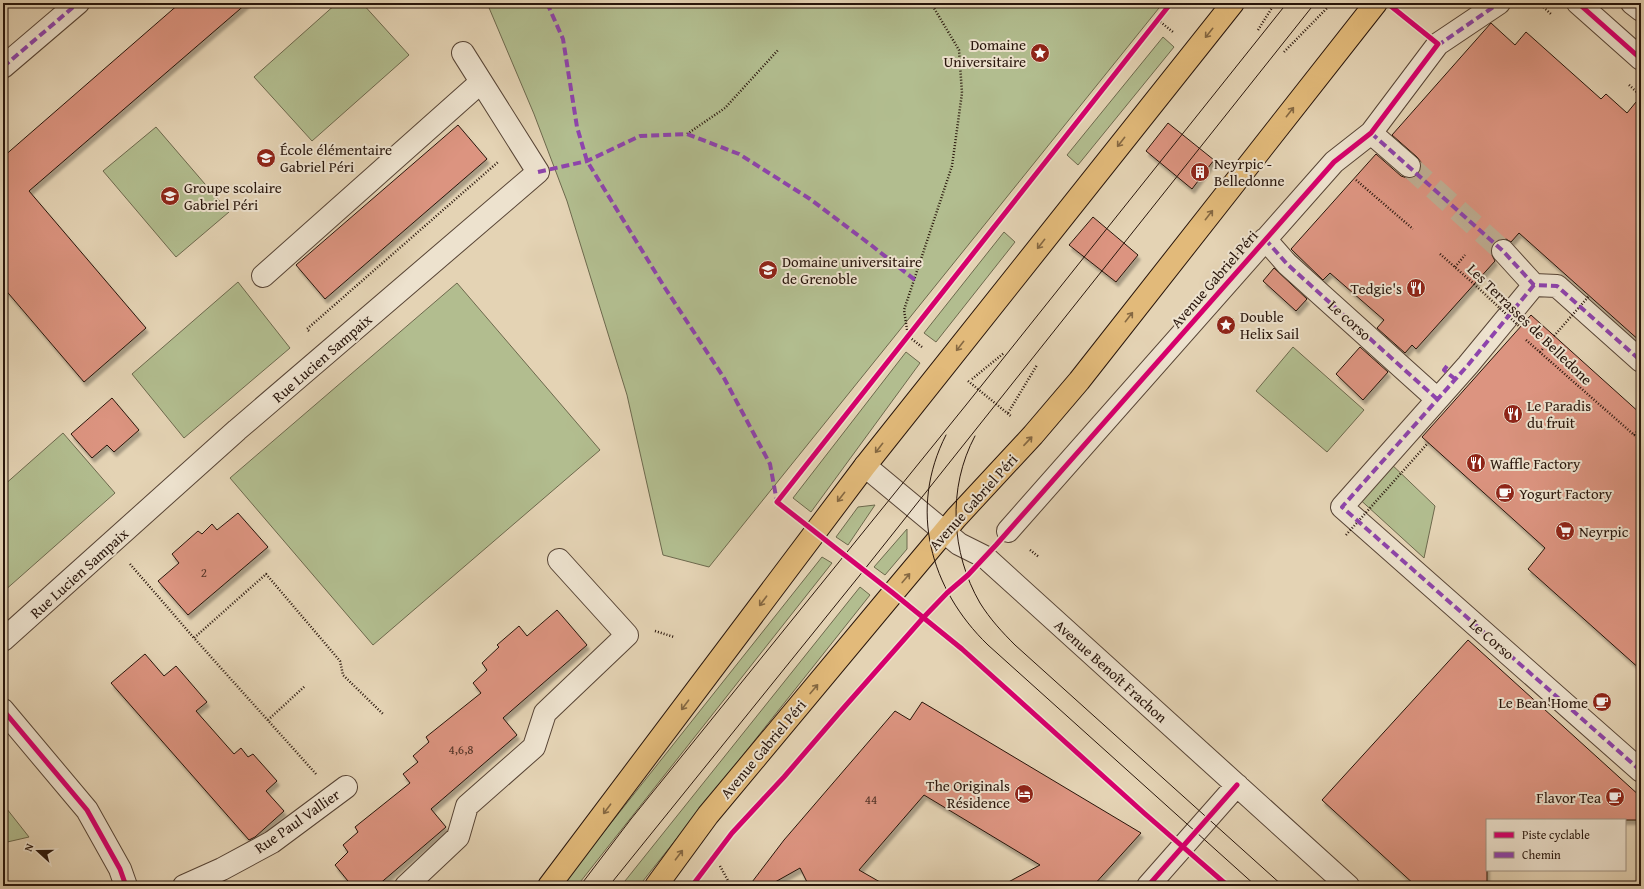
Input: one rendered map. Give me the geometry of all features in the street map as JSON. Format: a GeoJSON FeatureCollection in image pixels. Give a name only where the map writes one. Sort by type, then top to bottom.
{"type":"FeatureCollection","features":[{"type":"Feature","properties":{"kind":"main road"},"geometry":{"type":"LineString","coordinates":[[549,886],[865,466],[1233,3]]}},
{"type":"Feature","properties":{"kind":"main road","name":"Avenue Gabriel Péri"},"geometry":{"type":"LineString","coordinates":[[656,886],[708,816],[945,531],[1033,435],[1079,380],[1376,3]]}},
{"type":"Feature","properties":{"kind":"street"},"geometry":{"type":"LineString","coordinates":[[3,67],[78,3]]}},
{"type":"Feature","properties":{"kind":"street","name":"Avenue Gabriel Péri"},"geometry":{"type":"LineString","coordinates":[[1008,531],[1334,162],[1371,133],[1438,44],[1499,3]]}},
{"type":"Feature","properties":{"kind":"street"},"geometry":{"type":"LineString","coordinates":[[1578,3],[1641,59]]}},
{"type":"Feature","properties":{"kind":"street"},"geometry":{"type":"LineString","coordinates":[[1632,3],[1641,10]]}},
{"type":"Feature","properties":{"kind":"street","name":"Rue Lucien Sampaix"},"geometry":{"type":"LineString","coordinates":[[3,640],[237,430],[538,172],[463,53]]}},
{"type":"Feature","properties":{"kind":"street"},"geometry":{"type":"LineString","coordinates":[[263,276],[481,82]]}},
{"type":"Feature","properties":{"kind":"street"},"geometry":{"type":"LineString","coordinates":[[1371,133],[1409,166]]}},
{"type":"Feature","properties":{"kind":"street","name":"Le corso"},"geometry":{"type":"LineString","coordinates":[[1265,239],[1287,264],[1437,399]]}},
{"type":"Feature","properties":{"kind":"street"},"geometry":{"type":"LineString","coordinates":[[1503,251],[1534,285],[1557,286],[1641,361]]}},
{"type":"Feature","properties":{"kind":"street"},"geometry":{"type":"LineString","coordinates":[[1437,399],[1451,373],[1534,285]]}},
{"type":"Feature","properties":{"kind":"street","name":"Le Corso"},"geometry":{"type":"LineString","coordinates":[[1437,399],[1342,507],[1641,771]]}},
{"type":"Feature","properties":{"kind":"street","name":"Avenue Benoît Frachon"},"geometry":{"type":"LineString","coordinates":[[865,466],[959,544],[985,557],[1348,886]]}},
{"type":"Feature","properties":{"kind":"street"},"geometry":{"type":"LineString","coordinates":[[406,886],[458,837],[467,806],[534,747],[545,713],[627,634],[559,560]]}},
{"type":"Feature","properties":{"kind":"street"},"geometry":{"type":"LineString","coordinates":[[3,710],[87,810],[120,869],[126,886]]}},
{"type":"Feature","properties":{"kind":"street"},"geometry":{"type":"LineString","coordinates":[[1148,886],[1237,785]]}},
{"type":"Feature","properties":{"kind":"street","name":"Rue Paul Vallier"},"geometry":{"type":"LineString","coordinates":[[184,886],[222,870],[272,842],[341,791]]}},
{"type":"Feature","properties":{"kind":"path"},"geometry":{"type":"LineString","coordinates":[[931,3],[959,50],[962,93],[952,166],[904,310],[908,336],[945,366],[969,382],[1033,435]]}},
{"type":"Feature","properties":{"kind":"path"},"geometry":{"type":"LineString","coordinates":[[1258,30],[1275,3]]}},
{"type":"Feature","properties":{"kind":"path"},"geometry":{"type":"LineString","coordinates":[[1284,52],[1331,4]]}},
{"type":"Feature","properties":{"kind":"path"},"geometry":{"type":"LineString","coordinates":[[1158,20],[1175,33]]}},
{"type":"Feature","properties":{"kind":"path"},"geometry":{"type":"LineString","coordinates":[[687,134],[725,108],[779,49]]}},
{"type":"Feature","properties":{"kind":"path"},"geometry":{"type":"LineString","coordinates":[[327,353],[307,329],[520,143]]}},
{"type":"Feature","properties":{"kind":"path"},"geometry":{"type":"LineString","coordinates":[[1369,191],[1413,229]]}},
{"type":"Feature","properties":{"kind":"path"},"geometry":{"type":"LineString","coordinates":[[1455,267],[1466,255]]}},
{"type":"Feature","properties":{"kind":"path"},"geometry":{"type":"LineString","coordinates":[[1540,352],[1589,296]]}},
{"type":"Feature","properties":{"kind":"path"},"geometry":{"type":"LineString","coordinates":[[969,382],[1004,353]]}},
{"type":"Feature","properties":{"kind":"path"},"geometry":{"type":"LineString","coordinates":[[1008,414],[1037,365]]}},
{"type":"Feature","properties":{"kind":"path"},"geometry":{"type":"LineString","coordinates":[[1634,435],[1641,427]]}},
{"type":"Feature","properties":{"kind":"path"},"geometry":{"type":"LineString","coordinates":[[1346,535],[1428,443]]}},
{"type":"Feature","properties":{"kind":"path"},"geometry":{"type":"LineString","coordinates":[[112,543],[194,638],[268,720],[341,791]]}},
{"type":"Feature","properties":{"kind":"path"},"geometry":{"type":"LineString","coordinates":[[194,638],[266,574],[340,661],[343,675],[384,715]]}},
{"type":"Feature","properties":{"kind":"path"},"geometry":{"type":"LineString","coordinates":[[268,720],[305,686]]}},
{"type":"Feature","properties":{"kind":"path"},"geometry":{"type":"LineString","coordinates":[[720,866],[731,886]]}},
{"type":"Feature","properties":{"kind":"green space"},"geometry":{"type":"Polygon","coordinates":[[[337,3],[362,3],[409,55],[312,141],[254,77],[337,3]]]}},
{"type":"Feature","properties":{"kind":"green space","name":"Domaine universitaire de Grenoble"},"geometry":{"type":"Polygon","coordinates":[[[487,3],[1163,3],[709,567],[663,555],[627,395],[567,201],[534,114],[487,3]]]}},
{"type":"Feature","properties":{"kind":"green space"},"geometry":{"type":"Polygon","coordinates":[[[1163,37],[1174,47],[1078,165],[1067,155],[1163,37]]]}},
{"type":"Feature","properties":{"kind":"green space"},"geometry":{"type":"Polygon","coordinates":[[[156,127],[229,212],[176,257],[103,171],[156,127]]]}},
{"type":"Feature","properties":{"kind":"green space"},"geometry":{"type":"Polygon","coordinates":[[[1004,232],[1015,242],[936,342],[924,333],[1004,232]]]}},
{"type":"Feature","properties":{"kind":"green space"},"geometry":{"type":"Polygon","coordinates":[[[238,282],[290,348],[184,438],[132,374],[238,282]]]}},
{"type":"Feature","properties":{"kind":"green space"},"geometry":{"type":"Polygon","coordinates":[[[457,283],[600,450],[373,645],[230,478],[457,283]]]}},
{"type":"Feature","properties":{"kind":"green space"},"geometry":{"type":"Polygon","coordinates":[[[1293,347],[1364,410],[1327,452],[1256,391],[1293,347]]]}},
{"type":"Feature","properties":{"kind":"green space"},"geometry":{"type":"Polygon","coordinates":[[[906,352],[920,363],[811,512],[793,498],[906,352]]]}},
{"type":"Feature","properties":{"kind":"green space"},"geometry":{"type":"Polygon","coordinates":[[[63,433],[115,493],[3,592],[3,486],[63,433]]]}},
{"type":"Feature","properties":{"kind":"green space"},"geometry":{"type":"Polygon","coordinates":[[[1387,460],[1435,506],[1424,558],[1355,495],[1387,460]]]}},
{"type":"Feature","properties":{"kind":"green space"},"geometry":{"type":"Polygon","coordinates":[[[875,505],[848,545],[836,537],[858,507],[875,505]]]}},
{"type":"Feature","properties":{"kind":"green space"},"geometry":{"type":"Polygon","coordinates":[[[907,529],[907,549],[885,575],[874,567],[907,529]]]}},
{"type":"Feature","properties":{"kind":"green space"},"geometry":{"type":"Polygon","coordinates":[[[822,557],[832,563],[577,886],[561,886],[822,557]]]}},
{"type":"Feature","properties":{"kind":"green space"},"geometry":{"type":"Polygon","coordinates":[[[860,587],[870,595],[639,886],[621,886],[860,587]]]}},
{"type":"Feature","properties":{"kind":"green space"},"geometry":{"type":"Polygon","coordinates":[[[3,804],[29,837],[3,843],[3,804]]]}},
{"type":"Feature","properties":{"kind":"building"},"geometry":{"type":"Polygon","coordinates":[[[180,3],[247,3],[29,191],[146,328],[84,382],[3,287],[3,157],[180,3]]]}},
{"type":"Feature","properties":{"kind":"building"},"geometry":{"type":"Polygon","coordinates":[[[1491,23],[1515,45],[1526,32],[1601,99],[1606,94],[1627,113],[1641,96],[1641,342],[1519,233],[1511,242],[1506,239],[1501,239],[1494,242],[1491,247],[1491,253],[1495,261],[1416,349],[1412,345],[1405,353],[1377,328],[1384,320],[1330,273],[1323,280],[1291,249],[1376,154],[1401,176],[1413,178],[1418,174],[1421,168],[1421,162],[1392,135],[1491,23]]]}},
{"type":"Feature","properties":{"kind":"building"},"geometry":{"type":"Polygon","coordinates":[[[1168,123],[1214,160],[1192,189],[1146,151],[1168,123]]]}},
{"type":"Feature","properties":{"kind":"building"},"geometry":{"type":"Polygon","coordinates":[[[458,125],[487,159],[325,299],[296,265],[458,125]]]}},
{"type":"Feature","properties":{"kind":"building"},"geometry":{"type":"Polygon","coordinates":[[[1093,217],[1138,255],[1116,282],[1069,245],[1093,217]]]}},
{"type":"Feature","properties":{"kind":"building"},"geometry":{"type":"Polygon","coordinates":[[[1274,268],[1307,299],[1296,311],[1263,281],[1274,268]]]}},
{"type":"Feature","properties":{"kind":"building"},"geometry":{"type":"Polygon","coordinates":[[[1531,315],[1641,414],[1641,670],[1528,569],[1545,548],[1422,437],[1531,315]]]}},
{"type":"Feature","properties":{"kind":"building"},"geometry":{"type":"Polygon","coordinates":[[[1360,347],[1388,372],[1363,400],[1336,374],[1360,347]]]}},
{"type":"Feature","properties":{"kind":"building"},"geometry":{"type":"Polygon","coordinates":[[[112,398],[139,430],[114,452],[107,445],[92,458],[71,434],[112,398]]]}},
{"type":"Feature","properties":{"kind":"building"},"geometry":{"type":"Polygon","coordinates":[[[238,513],[268,547],[188,615],[158,581],[179,563],[172,554],[198,531],[202,534],[212,524],[217,530],[238,513]]]}},
{"type":"Feature","properties":{"kind":"building"},"geometry":{"type":"Polygon","coordinates":[[[557,610],[587,645],[503,718],[517,735],[431,809],[446,827],[377,886],[352,886],[335,865],[348,852],[343,845],[358,832],[355,827],[410,783],[403,774],[418,762],[413,756],[429,742],[426,737],[481,693],[473,683],[487,670],[482,663],[499,647],[497,645],[519,626],[527,636],[557,610]]]}},
{"type":"Feature","properties":{"kind":"building"},"geometry":{"type":"Polygon","coordinates":[[[1468,640],[1641,797],[1641,820],[1486,819],[1487,886],[1416,886],[1322,800],[1468,640]]]}},
{"type":"Feature","properties":{"kind":"building"},"geometry":{"type":"Polygon","coordinates":[[[145,654],[164,676],[176,666],[207,702],[196,711],[234,754],[241,748],[248,757],[253,754],[277,781],[266,791],[284,811],[255,837],[249,840],[111,683],[145,654]]]}},
{"type":"Feature","properties":{"kind":"building","name":"The Originals Résidence"},"geometry":{"type":"Polygon","coordinates":[[[922,702],[1141,833],[1093,886],[1001,886],[1040,865],[924,795],[859,870],[887,886],[809,886],[800,868],[768,886],[749,886],[784,840],[895,711],[910,720],[922,702]]]}},
{"type":"Feature","properties":{"kind":"tunnel"},"geometry":{"type":"LineString","coordinates":[[1409,166],[1503,251]]}},
{"type":"Feature","properties":{"kind":"tram line"},"geometry":{"type":"LineString","coordinates":[[580,886],[631,819],[966,405],[1287,3]]}},
{"type":"Feature","properties":{"kind":"tram line"},"geometry":{"type":"LineString","coordinates":[[609,886],[864,570],[1315,3]]}},
{"type":"Feature","properties":{"kind":"tram line"},"geometry":{"type":"LineString","coordinates":[[946,435],[935,463],[928,491],[927,519],[931,547],[939,573],[952,599],[968,623],[988,645],[1256,886]]}},
{"type":"Feature","properties":{"kind":"tram line"},"geometry":{"type":"LineString","coordinates":[[975,436],[966,456],[960,477],[956,520],[958,542],[963,563],[970,584],[984,609],[996,625],[1015,645],[1283,886]]}},
{"type":"Feature","properties":{"kind":"marked path"},"geometry":{"type":"LineString","coordinates":[[3,67],[78,3]]}},
{"type":"Feature","properties":{"kind":"marked path"},"geometry":{"type":"LineString","coordinates":[[547,3],[563,39],[577,127],[587,161],[665,288],[724,378],[770,464],[777,502]]}},
{"type":"Feature","properties":{"kind":"marked path"},"geometry":{"type":"LineString","coordinates":[[1437,46],[1499,3]]}},
{"type":"Feature","properties":{"kind":"marked path"},"geometry":{"type":"LineString","coordinates":[[1371,133],[1503,251],[1534,285],[1557,286],[1641,361]]}},
{"type":"Feature","properties":{"kind":"marked path"},"geometry":{"type":"LineString","coordinates":[[538,172],[587,161],[640,136],[687,134],[739,154],[810,199],[915,280]]}},
{"type":"Feature","properties":{"kind":"marked path"},"geometry":{"type":"LineString","coordinates":[[1265,239],[1287,264],[1437,399]]}},
{"type":"Feature","properties":{"kind":"marked path"},"geometry":{"type":"LineString","coordinates":[[1534,285],[1468,365],[1342,507],[1641,771]]}},
{"type":"Feature","properties":{"kind":"marked path"},"geometry":{"type":"LineString","coordinates":[[1447,366],[1444,370],[1455,379]]}},
{"type":"Feature","properties":{"kind":"cycle path"},"geometry":{"type":"LineString","coordinates":[[1171,3],[777,502],[962,649],[1144,813],[1228,886]]}},
{"type":"Feature","properties":{"kind":"cycle path"},"geometry":{"type":"LineString","coordinates":[[695,882],[732,833],[784,777],[923,618],[947,593],[968,575],[996,545],[1334,162],[1371,133],[1438,44],[1387,3]]}},
{"type":"Feature","properties":{"kind":"cycle path"},"geometry":{"type":"LineString","coordinates":[[1578,3],[1641,59]]}},
{"type":"Feature","properties":{"kind":"cycle path"},"geometry":{"type":"LineString","coordinates":[[3,710],[87,810],[120,869],[126,886]]}},
{"type":"Feature","properties":{"kind":"cycle path"},"geometry":{"type":"LineString","coordinates":[[1148,886],[1237,785]]}},
{"type":"Feature","properties":{"kind":"place","name":"Domaine Universitaire"},"geometry":{"type":"Point","coordinates":[1040,53]}},
{"type":"Feature","properties":{"kind":"place","name":"École élémentaire Gabriel Péri"},"geometry":{"type":"Point","coordinates":[266,158]}},
{"type":"Feature","properties":{"kind":"place","name":"Neyrpic - Belledonne"},"geometry":{"type":"Point","coordinates":[1200,172]}},
{"type":"Feature","properties":{"kind":"place","name":"Groupe scolaire Gabriel Péri"},"geometry":{"type":"Point","coordinates":[170,196]}},
{"type":"Feature","properties":{"kind":"place","name":"Domaine universitaire de Grenoble"},"geometry":{"type":"Point","coordinates":[768,270]}},
{"type":"Feature","properties":{"kind":"place","name":"Tedgie's"},"geometry":{"type":"Point","coordinates":[1416,288]}},
{"type":"Feature","properties":{"kind":"place","name":"Double Helix Sail"},"geometry":{"type":"Point","coordinates":[1226,325]}},
{"type":"Feature","properties":{"kind":"place","name":"Le Paradis du fruit"},"geometry":{"type":"Point","coordinates":[1513,414]}},
{"type":"Feature","properties":{"kind":"place","name":"Waffle Factory"},"geometry":{"type":"Point","coordinates":[1476,463]}},
{"type":"Feature","properties":{"kind":"place","name":"Yogurt Factory"},"geometry":{"type":"Point","coordinates":[1505,493]}},
{"type":"Feature","properties":{"kind":"place","name":"Neyrpic"},"geometry":{"type":"Point","coordinates":[1565,531]}},
{"type":"Feature","properties":{"kind":"place","name":"Le Bean'Home"},"geometry":{"type":"Point","coordinates":[1602,702]}},
{"type":"Feature","properties":{"kind":"place","name":"The Originals Résidence"},"geometry":{"type":"Point","coordinates":[1024,794]}},
{"type":"Feature","properties":{"kind":"place","name":"Flavor Tea"},"geometry":{"type":"Point","coordinates":[1615,797]}}]}
